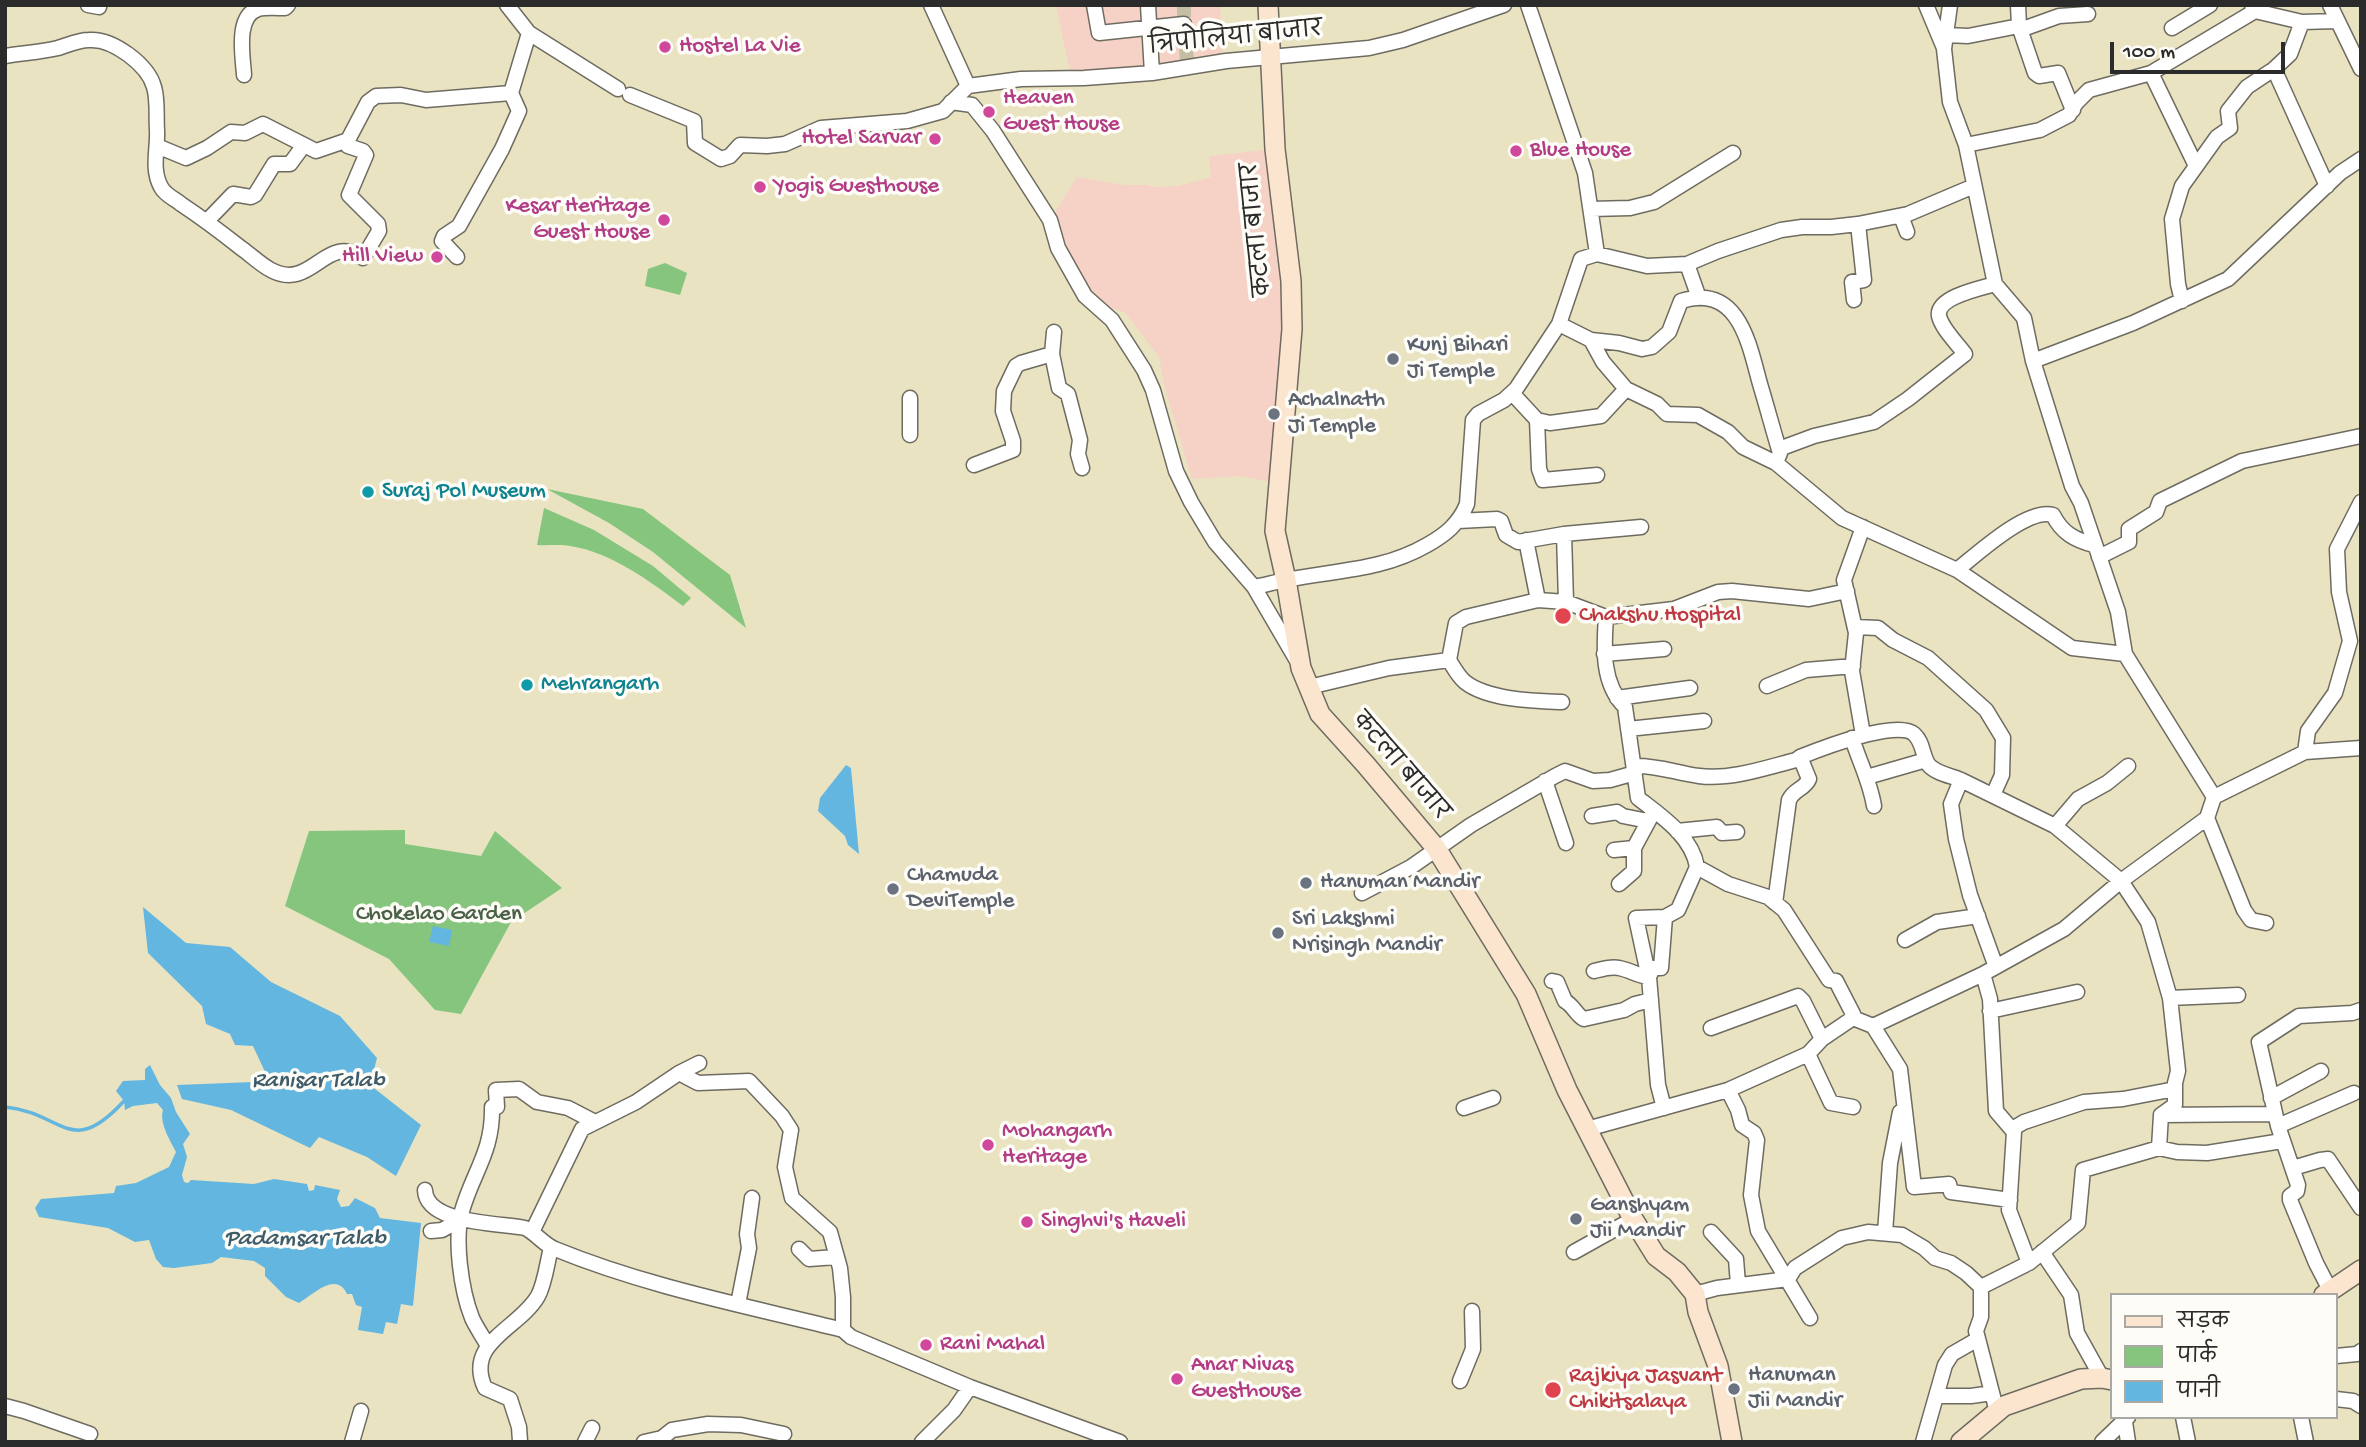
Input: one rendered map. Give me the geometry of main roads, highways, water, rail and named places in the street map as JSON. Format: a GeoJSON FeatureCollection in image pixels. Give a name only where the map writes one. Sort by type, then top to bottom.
{"type":"FeatureCollection","features":[{"type":"Feature","properties":{"kind":"water"},"geometry":{"type":"Polygon","coordinates":[[[846,765],[851,768],[859,854],[848,845],[845,836],[818,811],[820,798],[846,765]]]}},
{"type":"Feature","properties":{"kind":"water","name":"Ranisar Talab"},"geometry":{"type":"Polygon","coordinates":[[[143,907],[186,943],[230,947],[271,982],[340,1016],[377,1058],[370,1085],[421,1125],[396,1176],[367,1157],[319,1137],[310,1148],[231,1110],[182,1099],[177,1085],[253,1082],[266,1074],[253,1046],[235,1045],[230,1034],[206,1024],[202,1006],[148,953],[143,907]]]}},
{"type":"Feature","properties":{"kind":"water"},"geometry":{"type":"Polygon","coordinates":[[[433,926],[452,930],[449,946],[429,942],[433,926]]]}},
{"type":"Feature","properties":{"kind":"water","name":"Padamsar Talab"},"geometry":{"type":"Polygon","coordinates":[[[150,1065],[190,1134],[183,1144],[187,1157],[182,1175],[184,1182],[191,1180],[254,1184],[274,1179],[307,1184],[309,1191],[314,1190],[315,1185],[340,1190],[337,1199],[341,1207],[349,1206],[355,1198],[375,1208],[380,1218],[421,1223],[413,1306],[401,1304],[397,1324],[386,1322],[383,1334],[358,1330],[362,1307],[356,1305],[352,1294],[347,1294],[337,1284],[318,1290],[299,1303],[286,1297],[265,1276],[265,1268],[254,1261],[221,1257],[212,1263],[163,1267],[156,1259],[149,1240],[135,1242],[108,1228],[39,1217],[35,1208],[41,1199],[114,1193],[116,1186],[136,1183],[169,1167],[176,1152],[164,1126],[163,1110],[157,1103],[133,1106],[125,1110],[124,1101],[116,1091],[123,1081],[145,1080],[145,1069],[150,1065]]]}},
{"type":"Feature","properties":{"kind":"waterway"},"geometry":{"type":"LineString","coordinates":[[5,1107],[25,1111],[66,1128],[78,1130],[91,1128],[124,1101]]}},
{"type":"Feature","properties":{"kind":"tunnel"},"geometry":{"type":"LineString","coordinates":[[1184,5],[1184,17]]}},
{"type":"Feature","properties":{"kind":"tunnel"},"geometry":{"type":"LineString","coordinates":[[1184,28],[1187,61]]}},
{"type":"Feature","properties":{"kind":"place","name":"Hostel La Vie"},"geometry":{"type":"Point","coordinates":[665,47]}},
{"type":"Feature","properties":{"kind":"place","name":"Heaven Guest House"},"geometry":{"type":"Point","coordinates":[989,112]}},
{"type":"Feature","properties":{"kind":"place","name":"Hotel Sarvar"},"geometry":{"type":"Point","coordinates":[935,139]}},
{"type":"Feature","properties":{"kind":"place","name":"Blue House"},"geometry":{"type":"Point","coordinates":[1516,151]}},
{"type":"Feature","properties":{"kind":"place","name":"Yogis Guesthouse"},"geometry":{"type":"Point","coordinates":[760,187]}},
{"type":"Feature","properties":{"kind":"place","name":"Kesar Heritage Guest House"},"geometry":{"type":"Point","coordinates":[664,220]}},
{"type":"Feature","properties":{"kind":"place","name":"Hill View"},"geometry":{"type":"Point","coordinates":[437,257]}},
{"type":"Feature","properties":{"kind":"place","name":"Kunj Bihari Ji Temple"},"geometry":{"type":"Point","coordinates":[1393,359]}},
{"type":"Feature","properties":{"kind":"place","name":"Achalnath Ji Temple"},"geometry":{"type":"Point","coordinates":[1274,414]}},
{"type":"Feature","properties":{"kind":"place","name":"Suraj Pol Museum"},"geometry":{"type":"Point","coordinates":[368,492]}},
{"type":"Feature","properties":{"kind":"place","name":"Chakshu Hospital"},"geometry":{"type":"Point","coordinates":[1563,616]}},
{"type":"Feature","properties":{"kind":"place","name":"Mehrangarh"},"geometry":{"type":"Point","coordinates":[527,685]}},
{"type":"Feature","properties":{"kind":"place","name":"Hanuman Mandir"},"geometry":{"type":"Point","coordinates":[1306,883]}},
{"type":"Feature","properties":{"kind":"place","name":"Chamuda DeviTemple"},"geometry":{"type":"Point","coordinates":[893,889]}},
{"type":"Feature","properties":{"kind":"place","name":"Sri Lakshmi Nrisingh Mandir"},"geometry":{"type":"Point","coordinates":[1278,933]}},
{"type":"Feature","properties":{"kind":"place","name":"Mohangarh Heritage"},"geometry":{"type":"Point","coordinates":[988,1145]}},
{"type":"Feature","properties":{"kind":"place","name":"Ganshyam Jii Mandir"},"geometry":{"type":"Point","coordinates":[1576,1219]}},
{"type":"Feature","properties":{"kind":"place","name":"Singhvi's Haveli"},"geometry":{"type":"Point","coordinates":[1027,1222]}},
{"type":"Feature","properties":{"kind":"place","name":"Rani Mahal"},"geometry":{"type":"Point","coordinates":[926,1345]}},
{"type":"Feature","properties":{"kind":"place","name":"Anar Nivas Guesthouse"},"geometry":{"type":"Point","coordinates":[1177,1379]}},
{"type":"Feature","properties":{"kind":"place","name":"Hanuman Jii Mandir"},"geometry":{"type":"Point","coordinates":[1734,1389]}},
{"type":"Feature","properties":{"kind":"place","name":"Rajkiya Jasvant Chikitsalaya"},"geometry":{"type":"Point","coordinates":[1553,1390]}},
{"type":"Feature","properties":{"kind":"park label","name":"Chokelao Garden"},"geometry":{"type":"Point","coordinates":[439,915]}}]}
